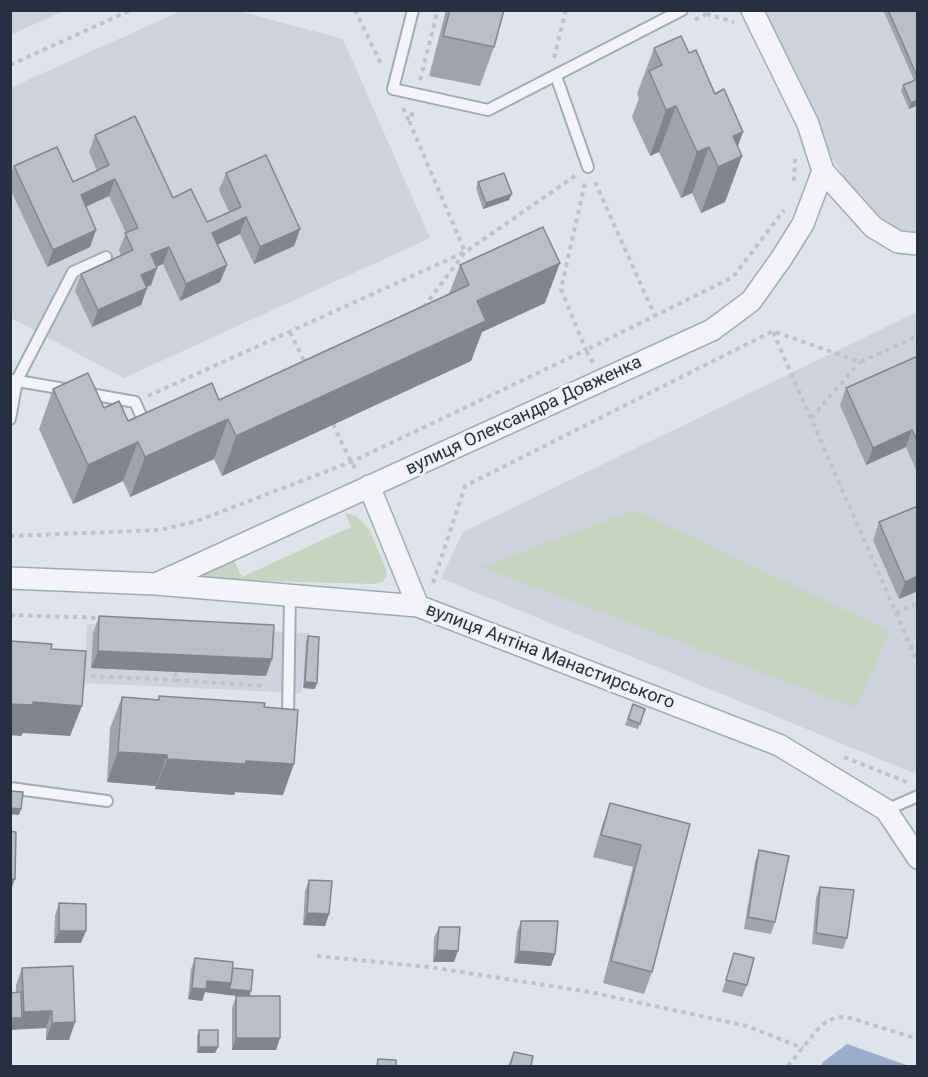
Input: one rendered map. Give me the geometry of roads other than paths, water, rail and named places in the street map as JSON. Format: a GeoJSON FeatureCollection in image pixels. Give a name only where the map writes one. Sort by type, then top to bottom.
{"type":"FeatureCollection","features":[{"type":"Feature","properties":{"kind":"street"},"geometry":{"type":"LineString","coordinates":[[743,16],[808,124],[823,171],[873,227],[898,242],[918,244]]}},
{"type":"Feature","properties":{"kind":"street","name":"вулиця Олександра Довженка"},"geometry":{"type":"LineString","coordinates":[[156,584],[712,330],[751,301],[781,259],[803,224],[823,171]]}},
{"type":"Feature","properties":{"kind":"street"},"geometry":{"type":"LineString","coordinates":[[369,486],[418,606]]}},
{"type":"Feature","properties":{"kind":"street","name":"вулиця Антіна Манастирського"},"geometry":{"type":"LineString","coordinates":[[10,578],[156,584],[418,606],[779,745],[886,810]]}},
{"type":"Feature","properties":{"kind":"street"},"geometry":{"type":"LineString","coordinates":[[886,810],[918,858]]}},
{"type":"Feature","properties":{"kind":"lane"},"geometry":{"type":"LineString","coordinates":[[412,10],[393,89],[488,110],[554,71],[682,10]]}},
{"type":"Feature","properties":{"kind":"lane"},"geometry":{"type":"LineString","coordinates":[[554,71],[588,167]]}},
{"type":"Feature","properties":{"kind":"lane"},"geometry":{"type":"LineString","coordinates":[[10,419],[14,380],[73,273],[106,257]]}},
{"type":"Feature","properties":{"kind":"lane"},"geometry":{"type":"LineString","coordinates":[[14,380],[135,402],[144,422]]}},
{"type":"Feature","properties":{"kind":"lane"},"geometry":{"type":"LineString","coordinates":[[288,714],[290,595]]}},
{"type":"Feature","properties":{"kind":"lane"},"geometry":{"type":"LineString","coordinates":[[10,788],[107,801]]}},
{"type":"Feature","properties":{"kind":"lane"},"geometry":{"type":"LineString","coordinates":[[886,810],[918,796]]}},
{"type":"Feature","properties":{"kind":"water"},"geometry":{"type":"Polygon","coordinates":[[[847,1044],[909,1066],[821,1066],[847,1044]]]}}]}
